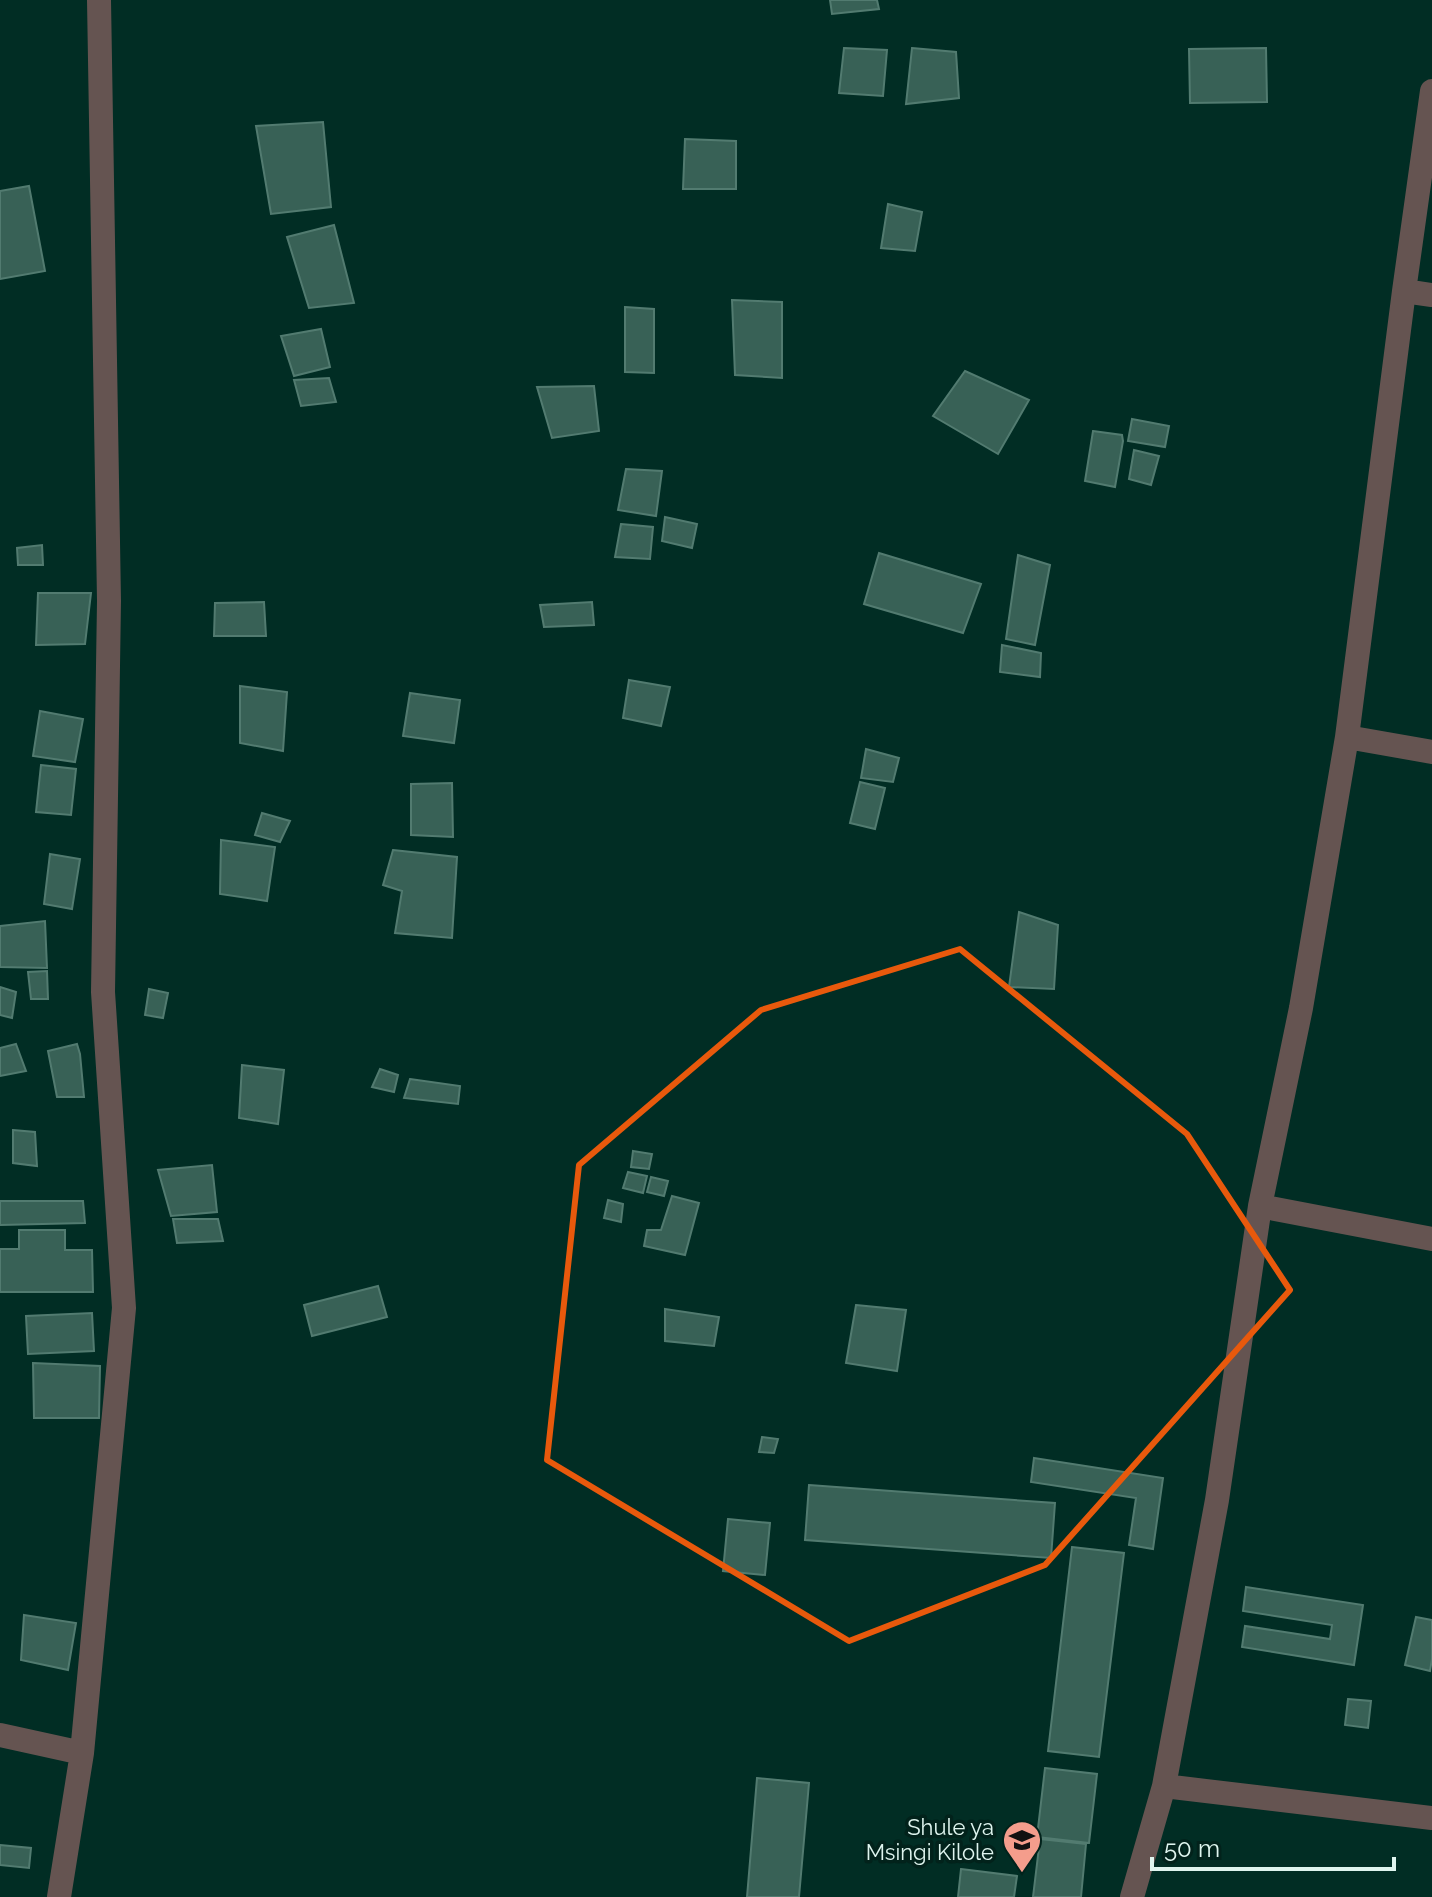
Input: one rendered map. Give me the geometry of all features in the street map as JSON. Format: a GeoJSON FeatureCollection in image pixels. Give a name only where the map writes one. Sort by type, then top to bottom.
{"type":"FeatureCollection","features":[{"type":"Feature","properties":{"kind":"street"},"geometry":{"type":"LineString","coordinates":[[59,1897],[82,1753],[124,1308],[103,992],[109,601],[99,0]]}},
{"type":"Feature","properties":{"kind":"street"},"geometry":{"type":"LineString","coordinates":[[1132,1897],[1164,1786],[1217,1500],[1260,1206],[1301,1008],[1347,737],[1432,91]]}},
{"type":"Feature","properties":{"kind":"street"},"geometry":{"type":"LineString","coordinates":[[1404,291],[1432,295]]}},
{"type":"Feature","properties":{"kind":"street"},"geometry":{"type":"LineString","coordinates":[[1347,737],[1432,752]]}},
{"type":"Feature","properties":{"kind":"street"},"geometry":{"type":"LineString","coordinates":[[1260,1206],[1432,1239]]}},
{"type":"Feature","properties":{"kind":"street"},"geometry":{"type":"LineString","coordinates":[[0,1735],[82,1753]]}},
{"type":"Feature","properties":{"kind":"street"},"geometry":{"type":"LineString","coordinates":[[1164,1786],[1432,1818]]}},
{"type":"Feature","properties":{"kind":"highlighted area"},"geometry":{"type":"Polygon","coordinates":[[[960,949],[1187,1134],[1290,1290],[1045,1565],[849,1641],[547,1460],[579,1165],[761,1010],[960,949]]]}},
{"type":"Feature","properties":{"kind":"building"},"geometry":{"type":"Polygon","coordinates":[[[830,0],[877,0],[879,9],[832,14],[830,0]]]}},
{"type":"Feature","properties":{"kind":"building"},"geometry":{"type":"Polygon","coordinates":[[[844,48],[887,50],[883,96],[839,93],[844,48]]]}},
{"type":"Feature","properties":{"kind":"building"},"geometry":{"type":"Polygon","coordinates":[[[912,48],[956,52],[959,98],[906,104],[912,48]]]}},
{"type":"Feature","properties":{"kind":"building"},"geometry":{"type":"Polygon","coordinates":[[[1266,48],[1267,102],[1190,103],[1189,49],[1266,48]]]}},
{"type":"Feature","properties":{"kind":"building"},"geometry":{"type":"Polygon","coordinates":[[[323,122],[331,207],[271,214],[256,126],[323,122]]]}},
{"type":"Feature","properties":{"kind":"building"},"geometry":{"type":"Polygon","coordinates":[[[685,139],[736,141],[736,189],[683,189],[685,139]]]}},
{"type":"Feature","properties":{"kind":"building"},"geometry":{"type":"Polygon","coordinates":[[[29,186],[45,271],[0,279],[0,191],[29,186]]]}},
{"type":"Feature","properties":{"kind":"building"},"geometry":{"type":"Polygon","coordinates":[[[888,204],[922,212],[915,251],[881,248],[888,204]]]}},
{"type":"Feature","properties":{"kind":"building"},"geometry":{"type":"Polygon","coordinates":[[[334,225],[354,303],[309,308],[287,237],[334,225]]]}},
{"type":"Feature","properties":{"kind":"building"},"geometry":{"type":"Polygon","coordinates":[[[732,300],[782,302],[782,378],[735,375],[732,300]]]}},
{"type":"Feature","properties":{"kind":"building"},"geometry":{"type":"Polygon","coordinates":[[[625,307],[654,309],[654,373],[625,372],[625,307]]]}},
{"type":"Feature","properties":{"kind":"building"},"geometry":{"type":"Polygon","coordinates":[[[321,329],[330,367],[294,376],[281,336],[321,329]]]}},
{"type":"Feature","properties":{"kind":"building"},"geometry":{"type":"Polygon","coordinates":[[[965,371],[1029,400],[998,454],[933,416],[965,371]]]}},
{"type":"Feature","properties":{"kind":"building"},"geometry":{"type":"Polygon","coordinates":[[[329,378],[336,402],[301,406],[294,380],[329,378]]]}},
{"type":"Feature","properties":{"kind":"building"},"geometry":{"type":"Polygon","coordinates":[[[594,386],[599,431],[552,438],[537,387],[594,386]]]}},
{"type":"Feature","properties":{"kind":"building"},"geometry":{"type":"Polygon","coordinates":[[[1132,419],[1169,426],[1165,447],[1128,441],[1132,419]]]}},
{"type":"Feature","properties":{"kind":"building"},"geometry":{"type":"Polygon","coordinates":[[[1093,431],[1122,435],[1115,487],[1085,481],[1093,431]]]}},
{"type":"Feature","properties":{"kind":"building"},"geometry":{"type":"Polygon","coordinates":[[[1134,450],[1159,456],[1151,485],[1129,479],[1134,450]]]}},
{"type":"Feature","properties":{"kind":"building"},"geometry":{"type":"Polygon","coordinates":[[[626,469],[662,471],[656,516],[618,510],[626,469]]]}},
{"type":"Feature","properties":{"kind":"building"},"geometry":{"type":"Polygon","coordinates":[[[665,517],[697,524],[692,548],[662,541],[665,517]]]}},
{"type":"Feature","properties":{"kind":"building"},"geometry":{"type":"Polygon","coordinates":[[[621,524],[653,527],[650,559],[615,557],[621,524]]]}},
{"type":"Feature","properties":{"kind":"building"},"geometry":{"type":"Polygon","coordinates":[[[42,545],[43,565],[18,565],[17,548],[42,545]]]}},
{"type":"Feature","properties":{"kind":"building"},"geometry":{"type":"Polygon","coordinates":[[[879,553],[981,584],[963,633],[864,604],[879,553]]]}},
{"type":"Feature","properties":{"kind":"building"},"geometry":{"type":"Polygon","coordinates":[[[1018,555],[1050,565],[1035,645],[1006,639],[1018,555]]]}},
{"type":"Feature","properties":{"kind":"building"},"geometry":{"type":"Polygon","coordinates":[[[38,593],[91,593],[85,644],[36,645],[38,593]]]}},
{"type":"Feature","properties":{"kind":"building"},"geometry":{"type":"Polygon","coordinates":[[[264,602],[266,636],[214,636],[215,603],[264,602]]]}},
{"type":"Feature","properties":{"kind":"building"},"geometry":{"type":"Polygon","coordinates":[[[592,602],[594,625],[544,627],[540,605],[592,602]]]}},
{"type":"Feature","properties":{"kind":"building"},"geometry":{"type":"Polygon","coordinates":[[[1002,645],[1041,653],[1040,677],[1000,672],[1002,645]]]}},
{"type":"Feature","properties":{"kind":"building"},"geometry":{"type":"Polygon","coordinates":[[[629,680],[670,687],[661,726],[623,718],[629,680]]]}},
{"type":"Feature","properties":{"kind":"building"},"geometry":{"type":"Polygon","coordinates":[[[240,686],[287,692],[283,751],[240,743],[240,686]]]}},
{"type":"Feature","properties":{"kind":"building"},"geometry":{"type":"Polygon","coordinates":[[[410,693],[460,700],[454,743],[403,736],[410,693]]]}},
{"type":"Feature","properties":{"kind":"building"},"geometry":{"type":"Polygon","coordinates":[[[40,711],[83,719],[75,762],[33,756],[40,711]]]}},
{"type":"Feature","properties":{"kind":"building"},"geometry":{"type":"Polygon","coordinates":[[[866,749],[899,758],[893,782],[861,778],[866,749]]]}},
{"type":"Feature","properties":{"kind":"building"},"geometry":{"type":"Polygon","coordinates":[[[41,765],[76,769],[71,815],[36,812],[41,765]]]}},
{"type":"Feature","properties":{"kind":"building"},"geometry":{"type":"Polygon","coordinates":[[[860,782],[885,788],[875,829],[850,823],[860,782]]]}},
{"type":"Feature","properties":{"kind":"building"},"geometry":{"type":"Polygon","coordinates":[[[452,783],[453,837],[411,835],[411,784],[452,783]]]}},
{"type":"Feature","properties":{"kind":"building"},"geometry":{"type":"Polygon","coordinates":[[[262,813],[290,821],[280,842],[255,835],[262,813]]]}},
{"type":"Feature","properties":{"kind":"building"},"geometry":{"type":"Polygon","coordinates":[[[221,840],[275,847],[267,901],[220,894],[221,840]]]}},
{"type":"Feature","properties":{"kind":"building"},"geometry":{"type":"Polygon","coordinates":[[[393,850],[457,857],[452,938],[395,933],[402,891],[383,885],[393,850]]]}},
{"type":"Feature","properties":{"kind":"building"},"geometry":{"type":"Polygon","coordinates":[[[50,854],[80,859],[72,909],[44,904],[50,854]]]}},
{"type":"Feature","properties":{"kind":"building"},"geometry":{"type":"Polygon","coordinates":[[[1019,912],[1058,925],[1054,989],[1009,987],[1019,912]]]}},
{"type":"Feature","properties":{"kind":"building"},"geometry":{"type":"Polygon","coordinates":[[[45,921],[47,968],[0,967],[0,926],[45,921]]]}},
{"type":"Feature","properties":{"kind":"building"},"geometry":{"type":"Polygon","coordinates":[[[47,971],[48,999],[31,999],[28,972],[47,971]]]}},
{"type":"Feature","properties":{"kind":"building"},"geometry":{"type":"Polygon","coordinates":[[[0,987],[16,992],[12,1018],[0,1015],[0,987]]]}},
{"type":"Feature","properties":{"kind":"building"},"geometry":{"type":"Polygon","coordinates":[[[149,989],[168,993],[163,1018],[145,1015],[149,989]]]}},
{"type":"Feature","properties":{"kind":"building"},"geometry":{"type":"Polygon","coordinates":[[[16,1044],[26,1071],[0,1076],[0,1048],[16,1044]]]}},
{"type":"Feature","properties":{"kind":"building"},"geometry":{"type":"Polygon","coordinates":[[[77,1044],[84,1097],[57,1097],[48,1051],[77,1044]]]}},
{"type":"Feature","properties":{"kind":"building"},"geometry":{"type":"Polygon","coordinates":[[[242,1065],[284,1070],[278,1124],[239,1118],[242,1065]]]}},
{"type":"Feature","properties":{"kind":"building"},"geometry":{"type":"Polygon","coordinates":[[[380,1069],[398,1075],[394,1092],[372,1087],[380,1069]]]}},
{"type":"Feature","properties":{"kind":"building"},"geometry":{"type":"Polygon","coordinates":[[[410,1079],[460,1086],[458,1104],[404,1098],[410,1079]]]}},
{"type":"Feature","properties":{"kind":"building"},"geometry":{"type":"Polygon","coordinates":[[[13,1130],[35,1132],[37,1166],[13,1163],[13,1130]]]}},
{"type":"Feature","properties":{"kind":"building"},"geometry":{"type":"Polygon","coordinates":[[[633,1151],[652,1154],[649,1169],[631,1167],[633,1151]]]}},
{"type":"Feature","properties":{"kind":"building"},"geometry":{"type":"Polygon","coordinates":[[[212,1165],[217,1212],[171,1216],[158,1170],[212,1165]]]}},
{"type":"Feature","properties":{"kind":"building"},"geometry":{"type":"Polygon","coordinates":[[[628,1172],[647,1176],[643,1193],[623,1188],[628,1172]]]}},
{"type":"Feature","properties":{"kind":"building"},"geometry":{"type":"Polygon","coordinates":[[[651,1177],[668,1181],[664,1196],[647,1192],[651,1177]]]}},
{"type":"Feature","properties":{"kind":"building"},"geometry":{"type":"Polygon","coordinates":[[[672,1196],[699,1203],[685,1255],[644,1246],[647,1230],[661,1230],[672,1196]]]}},
{"type":"Feature","properties":{"kind":"building"},"geometry":{"type":"Polygon","coordinates":[[[608,1200],[623,1204],[621,1222],[604,1218],[608,1200]]]}},
{"type":"Feature","properties":{"kind":"building"},"geometry":{"type":"Polygon","coordinates":[[[0,1201],[83,1201],[85,1223],[0,1225],[0,1201]]]}},
{"type":"Feature","properties":{"kind":"building"},"geometry":{"type":"Polygon","coordinates":[[[173,1219],[218,1219],[223,1241],[177,1243],[173,1219]]]}},
{"type":"Feature","properties":{"kind":"building"},"geometry":{"type":"Polygon","coordinates":[[[19,1230],[65,1230],[65,1250],[92,1250],[93,1292],[0,1292],[0,1249],[19,1249],[19,1230]]]}},
{"type":"Feature","properties":{"kind":"building"},"geometry":{"type":"Polygon","coordinates":[[[378,1286],[387,1317],[312,1336],[304,1305],[378,1286]]]}},
{"type":"Feature","properties":{"kind":"building"},"geometry":{"type":"Polygon","coordinates":[[[856,1305],[906,1310],[897,1371],[846,1363],[856,1305]]]}},
{"type":"Feature","properties":{"kind":"building"},"geometry":{"type":"Polygon","coordinates":[[[665,1309],[719,1317],[714,1346],[665,1341],[665,1309]]]}},
{"type":"Feature","properties":{"kind":"building"},"geometry":{"type":"Polygon","coordinates":[[[92,1313],[94,1351],[28,1354],[26,1316],[92,1313]]]}},
{"type":"Feature","properties":{"kind":"building"},"geometry":{"type":"Polygon","coordinates":[[[33,1363],[100,1366],[99,1418],[34,1418],[33,1363]]]}},
{"type":"Feature","properties":{"kind":"building"},"geometry":{"type":"Polygon","coordinates":[[[762,1437],[778,1439],[774,1453],[759,1452],[762,1437]]]}},
{"type":"Feature","properties":{"kind":"building"},"geometry":{"type":"Polygon","coordinates":[[[1034,1458],[1163,1478],[1153,1549],[1129,1545],[1136,1498],[1031,1482],[1034,1458]]]}},
{"type":"Feature","properties":{"kind":"building"},"geometry":{"type":"Polygon","coordinates":[[[809,1485],[1055,1503],[1051,1558],[805,1540],[809,1485]]]}},
{"type":"Feature","properties":{"kind":"building"},"geometry":{"type":"Polygon","coordinates":[[[728,1519],[770,1523],[765,1575],[723,1571],[728,1519]]]}},
{"type":"Feature","properties":{"kind":"building"},"geometry":{"type":"Polygon","coordinates":[[[1072,1547],[1124,1553],[1099,1757],[1048,1751],[1072,1547]]]}},
{"type":"Feature","properties":{"kind":"building"},"geometry":{"type":"Polygon","coordinates":[[[1246,1587],[1363,1605],[1354,1665],[1242,1647],[1245,1626],[1330,1639],[1332,1625],[1243,1611],[1246,1587]]]}},
{"type":"Feature","properties":{"kind":"building"},"geometry":{"type":"Polygon","coordinates":[[[24,1615],[76,1623],[68,1670],[21,1660],[24,1615]]]}},
{"type":"Feature","properties":{"kind":"building"},"geometry":{"type":"Polygon","coordinates":[[[1416,1617],[1432,1620],[1430,1671],[1405,1665],[1416,1617]]]}},
{"type":"Feature","properties":{"kind":"building"},"geometry":{"type":"Polygon","coordinates":[[[1348,1699],[1371,1701],[1368,1728],[1345,1725],[1348,1699]]]}},
{"type":"Feature","properties":{"kind":"building"},"geometry":{"type":"Polygon","coordinates":[[[1045,1768],[1097,1774],[1089,1843],[1037,1837],[1045,1768]]]}},
{"type":"Feature","properties":{"kind":"building"},"geometry":{"type":"Polygon","coordinates":[[[757,1778],[809,1783],[799,1897],[747,1897],[757,1778]]]}},
{"type":"Feature","properties":{"kind":"building"},"geometry":{"type":"Polygon","coordinates":[[[1040,1839],[1086,1844],[1081,1897],[1033,1897],[1040,1839]]]}},
{"type":"Feature","properties":{"kind":"building"},"geometry":{"type":"Polygon","coordinates":[[[0,1845],[31,1848],[29,1868],[0,1865],[0,1845]]]}},
{"type":"Feature","properties":{"kind":"building"},"geometry":{"type":"Polygon","coordinates":[[[961,1869],[1017,1876],[1014,1897],[958,1897],[961,1869]]]}},
{"type":"Feature","properties":{"kind":"place","name":"Shule ya Msingi Kilole"},"geometry":{"type":"Point","coordinates":[1022,1874]}}]}
